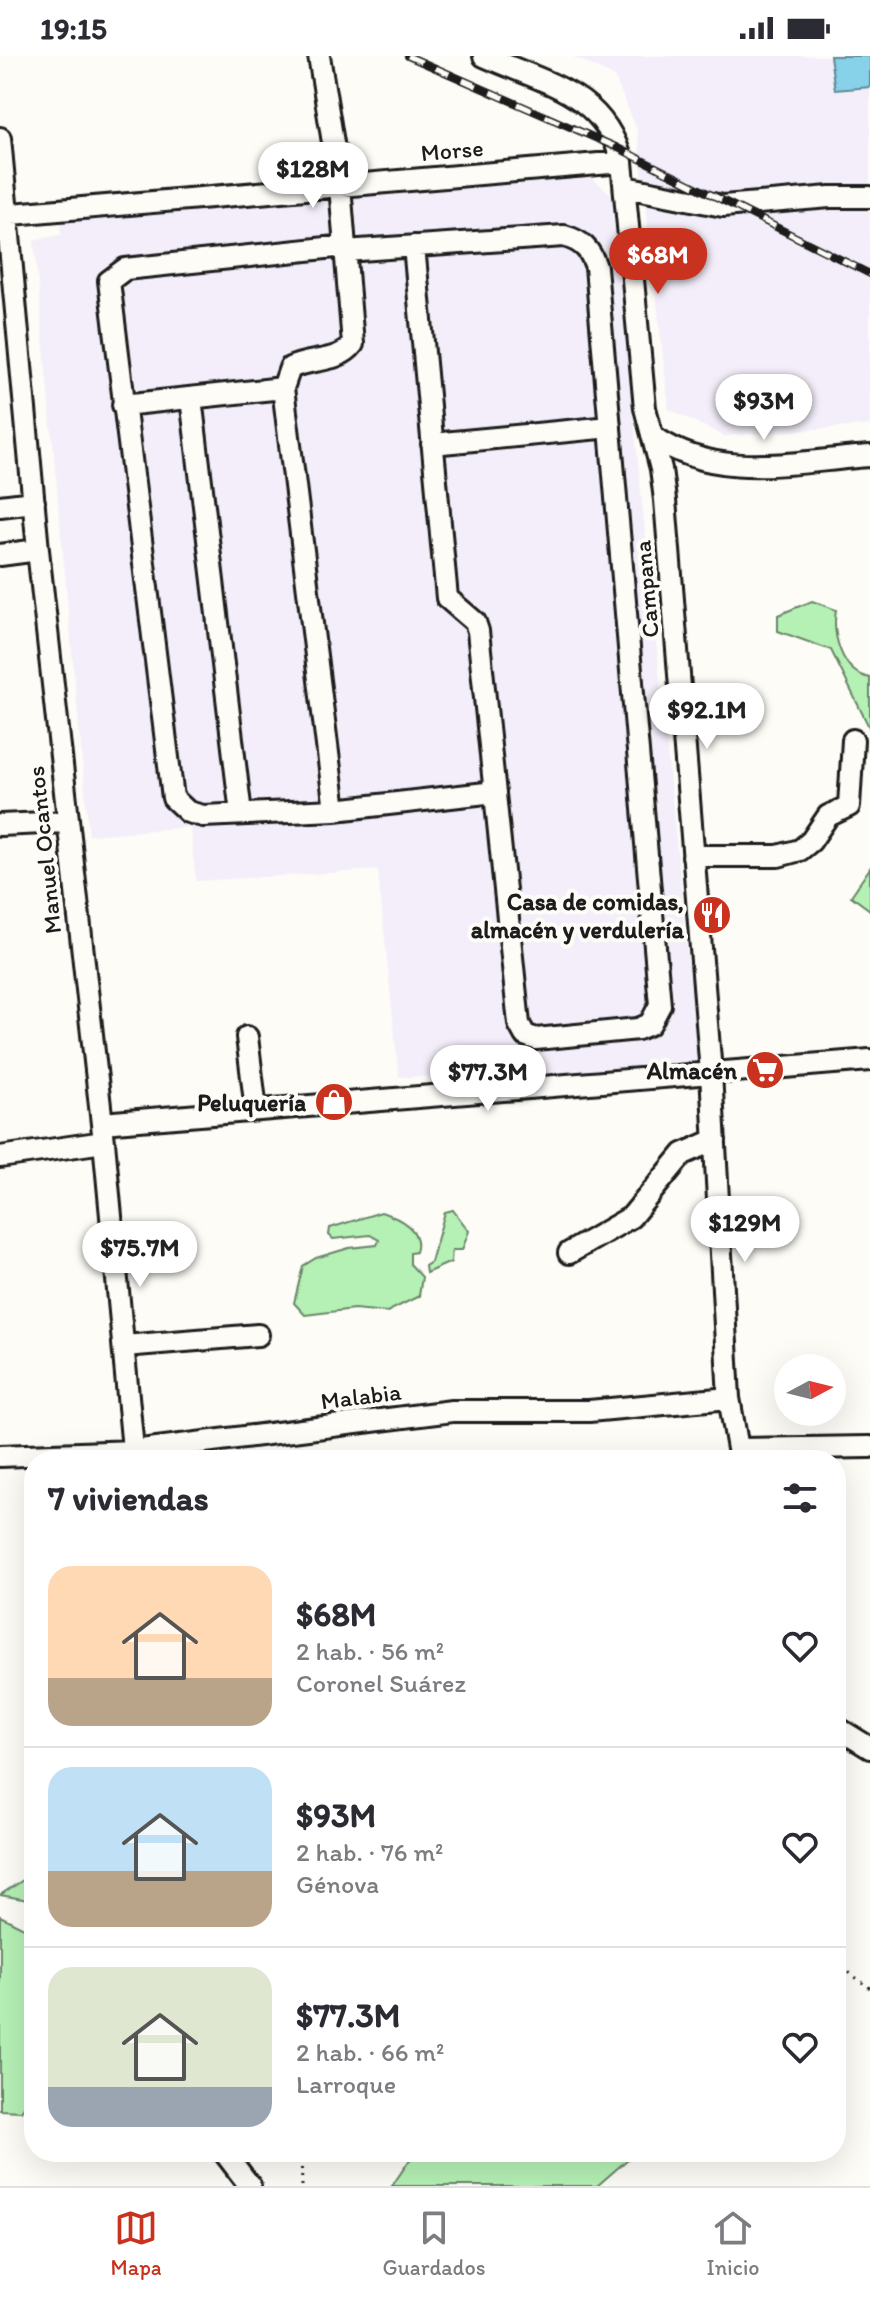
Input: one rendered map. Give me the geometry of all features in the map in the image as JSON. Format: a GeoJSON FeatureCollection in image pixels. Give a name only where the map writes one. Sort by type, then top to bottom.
{"type":"FeatureCollection","features":[{"type":"Feature","properties":{"kind":"street"},"geometry":{"type":"LineString","coordinates":[[319,56],[340,186],[353,344],[340,356],[303,361],[290,368],[283,388],[335,810]]}},
{"type":"Feature","properties":{"kind":"street","name":"Campana"},"geometry":{"type":"LineString","coordinates":[[484,56],[594,109],[612,131],[622,162],[645,408],[654,437],[665,500],[711,1073],[729,1398],[738,1450]]}},
{"type":"Feature","properties":{"kind":"street","name":"Manuel Ocantos"},"geometry":{"type":"LineString","coordinates":[[0,138],[3,215],[66,822],[103,1132],[133,1450]]}},
{"type":"Feature","properties":{"kind":"street","name":"Morse"},"geometry":{"type":"LineString","coordinates":[[3,215],[622,162]]}},
{"type":"Feature","properties":{"kind":"street"},"geometry":{"type":"LineString","coordinates":[[625,187],[723,206],[830,197],[870,197]]}},
{"type":"Feature","properties":{"kind":"street"},"geometry":{"type":"LineString","coordinates":[[414,246],[447,598],[475,622],[478,631],[495,792],[519,1024],[525,1035],[536,1039],[638,1029],[650,1024],[660,1005],[596,267],[591,254],[579,240],[564,236],[345,248],[115,273],[109,281],[173,798],[188,812],[203,816],[335,810],[495,792]]}},
{"type":"Feature","properties":{"kind":"street"},"geometry":{"type":"LineString","coordinates":[[123,405],[283,388]]}},
{"type":"Feature","properties":{"kind":"street"},"geometry":{"type":"LineString","coordinates":[[191,398],[241,814]]}},
{"type":"Feature","properties":{"kind":"street"},"geometry":{"type":"LineString","coordinates":[[432,444],[610,427]]}},
{"type":"Feature","properties":{"kind":"street"},"geometry":{"type":"LineString","coordinates":[[654,437],[678,454],[726,467],[870,456]]}},
{"type":"Feature","properties":{"kind":"street"},"geometry":{"type":"LineString","coordinates":[[0,506],[34,502]]}},
{"type":"Feature","properties":{"kind":"street"},"geometry":{"type":"LineString","coordinates":[[0,555],[38,550]]}},
{"type":"Feature","properties":{"kind":"street"},"geometry":{"type":"LineString","coordinates":[[693,856],[778,856],[800,850],[811,841],[828,816],[849,806],[853,740]]}},
{"type":"Feature","properties":{"kind":"street"},"geometry":{"type":"LineString","coordinates":[[0,825],[66,822]]}},
{"type":"Feature","properties":{"kind":"street"},"geometry":{"type":"LineString","coordinates":[[247,1037],[256,1110]]}},
{"type":"Feature","properties":{"kind":"street"},"geometry":{"type":"LineString","coordinates":[[0,1157],[103,1132],[256,1110],[870,1060]]}},
{"type":"Feature","properties":{"kind":"street"},"geometry":{"type":"LineString","coordinates":[[569,1253],[631,1217],[676,1161],[715,1140]]}},
{"type":"Feature","properties":{"kind":"street"},"geometry":{"type":"LineString","coordinates":[[124,1346],[258,1335]]}},
{"type":"Feature","properties":{"kind":"street","name":"Malabia"},"geometry":{"type":"LineString","coordinates":[[176,1450],[452,1411],[589,1411],[729,1398]]}},
{"type":"Feature","properties":{"kind":"street"},"geometry":{"type":"LineString","coordinates":[[821,1450],[870,1447]]}},
{"type":"Feature","properties":{"kind":"street","name":"Malabia"},"geometry":{"type":"LineString","coordinates":[[0,1456],[24,1456]]}},
{"type":"Feature","properties":{"kind":"street"},"geometry":{"type":"LineString","coordinates":[[846,1733],[870,1748]]}},
{"type":"Feature","properties":{"kind":"street"},"geometry":{"type":"LineString","coordinates":[[232,2162],[250,2186]]}},
{"type":"Feature","properties":{"kind":"path"},"geometry":{"type":"LineString","coordinates":[[846,1970],[870,1988]]}},
{"type":"Feature","properties":{"kind":"path"},"geometry":{"type":"LineString","coordinates":[[301,2162],[302,2186]]}},
{"type":"Feature","properties":{"kind":"shaded area"},"geometry":{"type":"Polygon","coordinates":[[[572,56],[830,56],[835,90],[870,87],[870,425],[724,436],[669,409],[637,129],[614,76],[572,56]]]}},
{"type":"Feature","properties":{"kind":"shaded area"},"geometry":{"type":"Polygon","coordinates":[[[588,175],[611,194],[699,1070],[399,1077],[378,870],[196,881],[190,827],[89,835],[34,240],[61,235],[60,222],[588,175]]]}},
{"type":"Feature","properties":{"kind":"green space"},"geometry":{"type":"Polygon","coordinates":[[[812,601],[836,610],[837,641],[845,661],[860,675],[870,678],[870,729],[831,650],[778,631],[778,615],[812,601]]]}},
{"type":"Feature","properties":{"kind":"green space"},"geometry":{"type":"Polygon","coordinates":[[[870,868],[870,910],[851,896],[870,868]]]}},
{"type":"Feature","properties":{"kind":"green space"},"geometry":{"type":"Polygon","coordinates":[[[453,1210],[469,1231],[462,1250],[452,1250],[451,1262],[426,1273],[425,1266],[431,1262],[445,1212],[453,1210]]]}},
{"type":"Feature","properties":{"kind":"green space"},"geometry":{"type":"Polygon","coordinates":[[[381,1212],[402,1221],[416,1237],[416,1252],[410,1253],[410,1264],[422,1277],[419,1296],[387,1312],[354,1309],[305,1315],[294,1303],[303,1266],[316,1258],[349,1248],[377,1245],[379,1240],[370,1235],[333,1239],[329,1235],[330,1228],[381,1212]]]}},
{"type":"Feature","properties":{"kind":"green space"},"geometry":{"type":"Polygon","coordinates":[[[24,1879],[24,1899],[0,1895],[24,1879]]]}},
{"type":"Feature","properties":{"kind":"green space"},"geometry":{"type":"Polygon","coordinates":[[[0,1916],[24,1928],[24,2107],[21,2111],[0,2110],[0,1916]]]}},
{"type":"Feature","properties":{"kind":"green space"},"geometry":{"type":"Polygon","coordinates":[[[408,2162],[625,2162],[597,2186],[392,2186],[408,2162]]]}},
{"type":"Feature","properties":{"kind":"water"},"geometry":{"type":"Polygon","coordinates":[[[830,56],[870,56],[870,87],[835,90],[830,56]]]}},
{"type":"Feature","properties":{"kind":"railway"},"geometry":{"type":"LineString","coordinates":[[408,56],[618,148],[870,274]]}},
{"type":"Feature","properties":{"kind":"place","name":"Casa de comidas, almacén y verdulería"},"geometry":{"type":"Point","coordinates":[712,915]}},
{"type":"Feature","properties":{"kind":"place","name":"Almacén"},"geometry":{"type":"Point","coordinates":[765,1070]}},
{"type":"Feature","properties":{"kind":"place","name":"Peluquería"},"geometry":{"type":"Point","coordinates":[334,1102]}}]}
